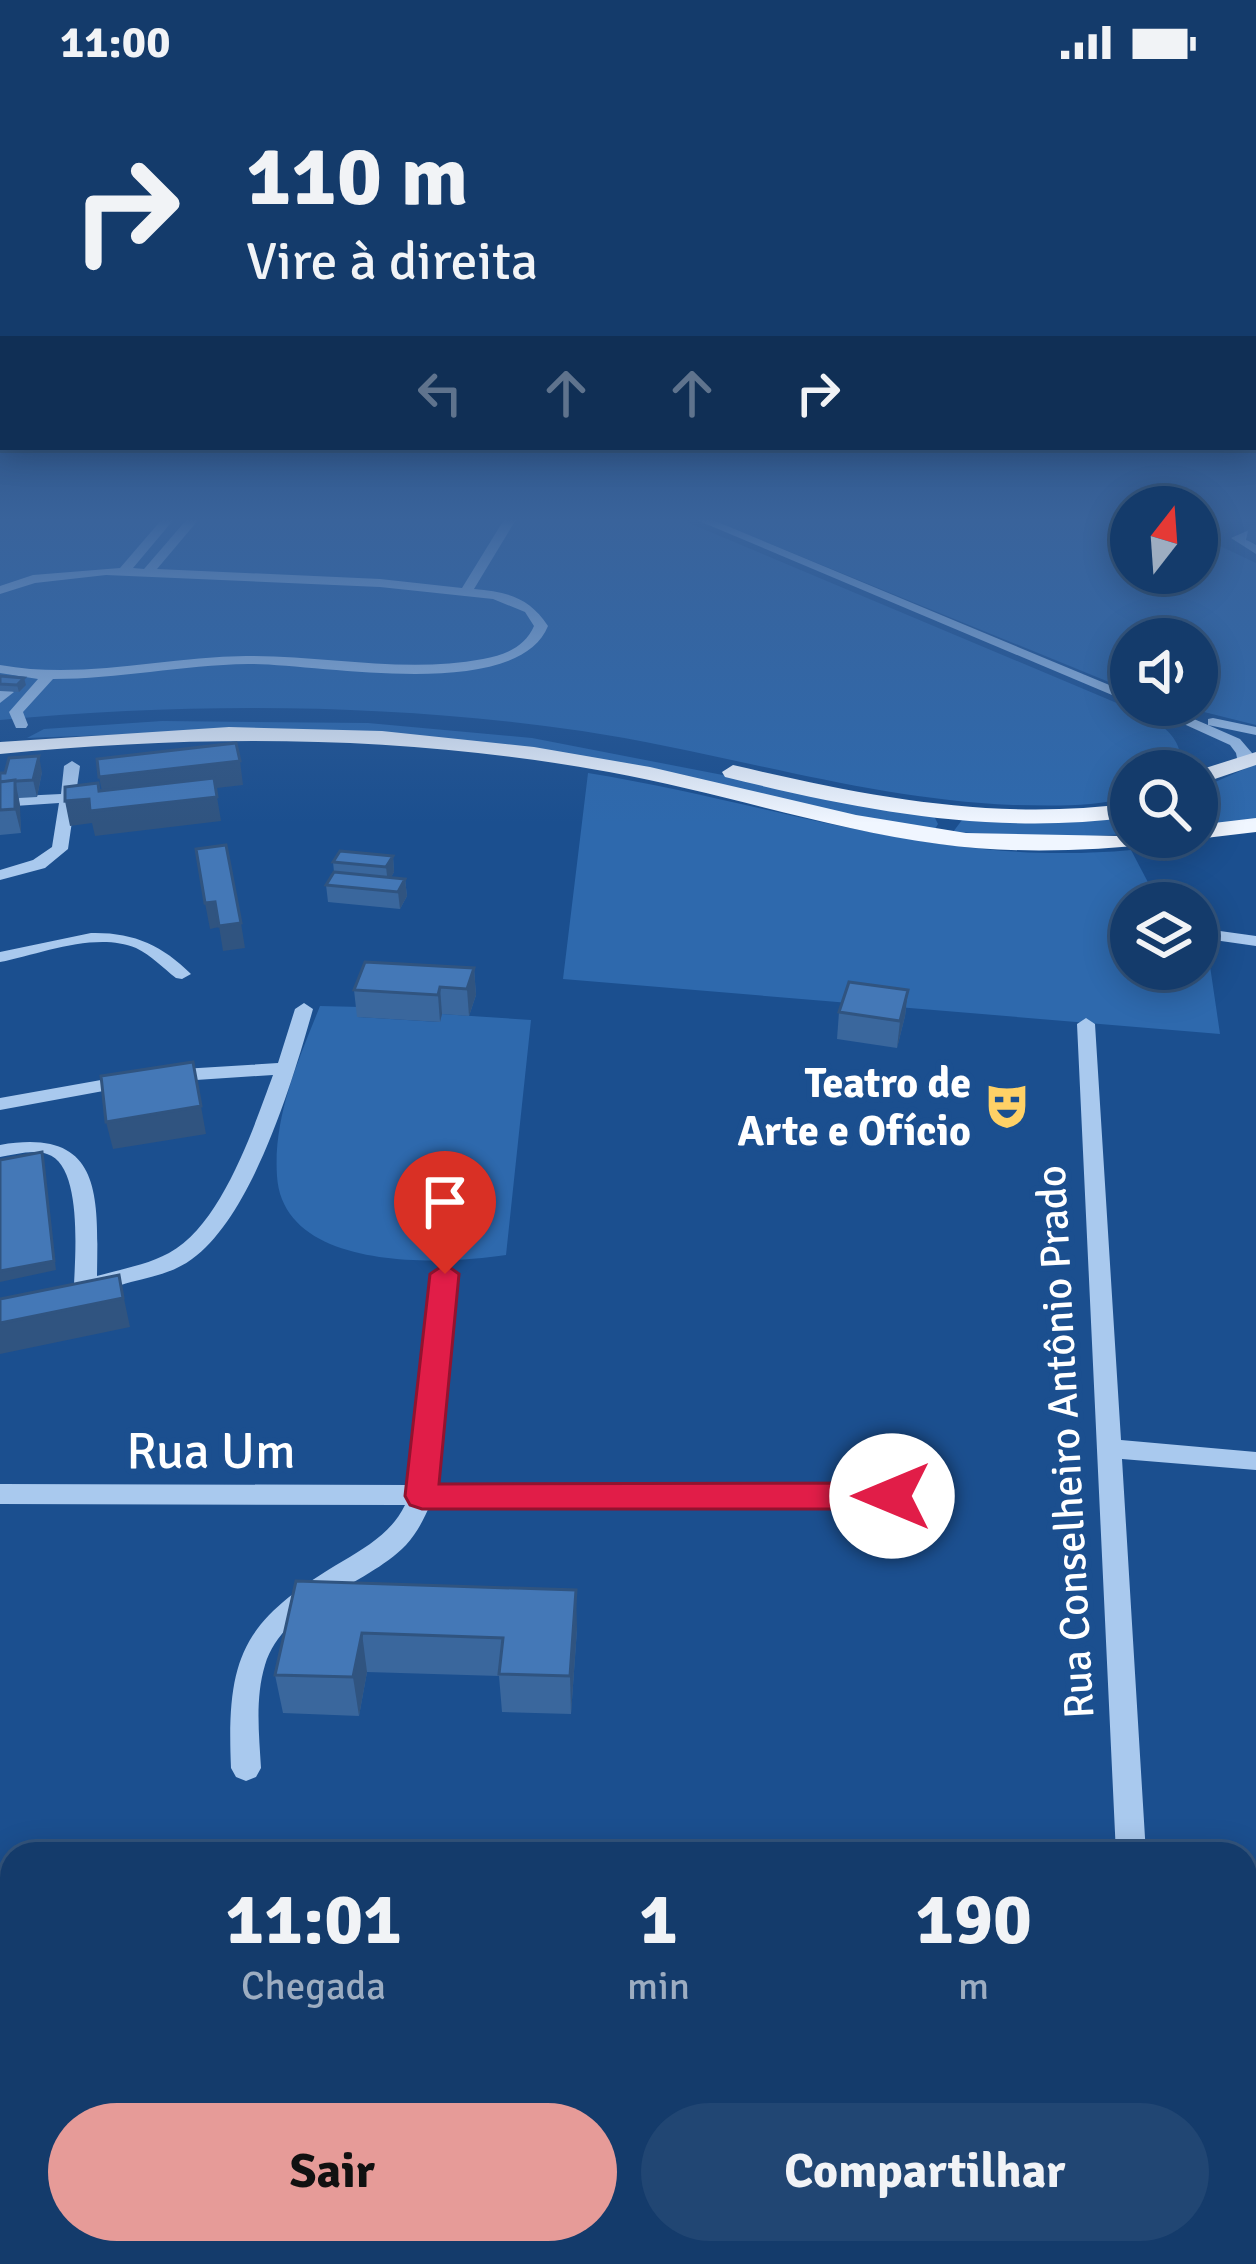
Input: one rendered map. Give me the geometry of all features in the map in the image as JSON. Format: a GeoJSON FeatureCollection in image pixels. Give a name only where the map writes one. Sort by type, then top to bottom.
{"type":"FeatureCollection","features":[{"type":"Feature","properties":{"kind":"main road"},"geometry":{"type":"LineString","coordinates":[[7,729],[220,716],[430,723],[607,745],[821,792],[933,810],[1067,816],[1110,812]]}},
{"type":"Feature","properties":{"kind":"main road"},"geometry":{"type":"LineString","coordinates":[[7,729],[427,742],[605,764],[932,836],[1067,844],[1110,841]]}},
{"type":"Feature","properties":{"kind":"main road"},"geometry":{"type":"LineString","coordinates":[[1218,770],[1250,759]]}},
{"type":"Feature","properties":{"kind":"main road"},"geometry":{"type":"LineString","coordinates":[[932,836],[947,825],[933,810]]}},
{"type":"Feature","properties":{"kind":"main road"},"geometry":{"type":"LineString","coordinates":[[1218,830],[1256,827]]}},
{"type":"Feature","properties":{"kind":"street"},"geometry":{"type":"LineString","coordinates":[[0,669],[11,688],[48,676],[233,660],[437,669],[505,657],[539,634],[539,620]]}},
{"type":"Feature","properties":{"kind":"street"},"geometry":{"type":"LineString","coordinates":[[941,620],[1110,690]]}},
{"type":"Feature","properties":{"kind":"street"},"geometry":{"type":"LineString","coordinates":[[7,729],[48,676]]}},
{"type":"Feature","properties":{"kind":"street"},"geometry":{"type":"LineString","coordinates":[[1218,723],[1256,731]]}},
{"type":"Feature","properties":{"kind":"street"},"geometry":{"type":"LineString","coordinates":[[1200,726],[1234,742],[1250,759]]}},
{"type":"Feature","properties":{"kind":"street"},"geometry":{"type":"LineString","coordinates":[[0,875],[39,864],[60,848],[72,766]]}},
{"type":"Feature","properties":{"kind":"street"},"geometry":{"type":"LineString","coordinates":[[0,802],[68,798]]}},
{"type":"Feature","properties":{"kind":"street"},"geometry":{"type":"LineString","coordinates":[[1220,936],[1256,941]]}},
{"type":"Feature","properties":{"kind":"street"},"geometry":{"type":"LineString","coordinates":[[0,957],[126,940],[148,948],[182,974]]}},
{"type":"Feature","properties":{"kind":"street"},"geometry":{"type":"LineString","coordinates":[[62,1292],[186,1254],[222,1213],[285,1068],[304,1010]]}},
{"type":"Feature","properties":{"kind":"street","name":"Rua Conselheiro Antônio Prado"},"geometry":{"type":"LineString","coordinates":[[1086,1024],[1130,1842]]}},
{"type":"Feature","properties":{"kind":"street"},"geometry":{"type":"LineString","coordinates":[[0,1103],[110,1083],[285,1068]]}},
{"type":"Feature","properties":{"kind":"street"},"geometry":{"type":"LineString","coordinates":[[0,1151],[46,1148],[72,1161],[87,1238],[86,1286]]}},
{"type":"Feature","properties":{"kind":"street"},"geometry":{"type":"LineString","coordinates":[[246,1768],[241,1707],[247,1667],[266,1629],[312,1591],[400,1539],[412,1524],[422,1496],[445,1274]]}},
{"type":"Feature","properties":{"kind":"street"},"geometry":{"type":"LineString","coordinates":[[1108,1448],[1256,1461]]}},
{"type":"Feature","properties":{"kind":"street","name":"Rua Um"},"geometry":{"type":"LineString","coordinates":[[0,1494],[892,1496]]}},
{"type":"Feature","properties":{"kind":"shaded area"},"geometry":{"type":"Polygon","coordinates":[[[0,620],[919,620],[1110,700],[1110,726],[1161,726],[1178,750],[1110,750],[1110,801],[1013,805],[904,794],[636,740],[510,722],[291,708],[0,720],[0,620]]]}},
{"type":"Feature","properties":{"kind":"shaded area"},"geometry":{"type":"Polygon","coordinates":[[[956,620],[1110,620],[1110,682],[956,620]]]}},
{"type":"Feature","properties":{"kind":"shaded area"},"geometry":{"type":"Polygon","coordinates":[[[1218,620],[1256,620],[1256,725],[1218,716],[1218,620]]]}},
{"type":"Feature","properties":{"kind":"shaded area"},"geometry":{"type":"Polygon","coordinates":[[[162,721],[368,723],[532,738],[934,816],[938,824],[935,829],[897,826],[615,762],[213,731],[27,738],[44,729],[162,721]]]}},
{"type":"Feature","properties":{"kind":"shaded area"},"geometry":{"type":"Polygon","coordinates":[[[1256,764],[1256,819],[1218,825],[1218,781],[1256,764]]]}},
{"type":"Feature","properties":{"kind":"shaded area"},"geometry":{"type":"Polygon","coordinates":[[[588,773],[924,841],[991,850],[1110,851],[1110,858],[1135,858],[1148,882],[1110,882],[1110,990],[1214,990],[1220,1034],[563,979],[588,773]]]}},
{"type":"Feature","properties":{"kind":"shaded area"},"geometry":{"type":"Polygon","coordinates":[[[1110,817],[1110,835],[953,832],[962,820],[1110,817]]]}},
{"type":"Feature","properties":{"kind":"shaded area"},"geometry":{"type":"Polygon","coordinates":[[[320,1006],[361,1007],[358,1017],[439,1022],[442,1014],[531,1020],[506,1255],[407,1260],[369,1255],[335,1246],[306,1230],[286,1207],[277,1176],[279,1132],[289,1088],[320,1006]]]}},
{"type":"Feature","properties":{"kind":"building"},"geometry":{"type":"Polygon","coordinates":[[[0,676],[24,678],[17,685],[0,684],[0,676]]]}},
{"type":"Feature","properties":{"kind":"building"},"geometry":{"type":"Polygon","coordinates":[[[236,743],[240,761],[99,777],[97,759],[236,743]]]}},
{"type":"Feature","properties":{"kind":"building"},"geometry":{"type":"Polygon","coordinates":[[[39,756],[33,780],[0,782],[9,758],[39,756]]]}},
{"type":"Feature","properties":{"kind":"building"},"geometry":{"type":"Polygon","coordinates":[[[214,778],[217,797],[90,811],[89,799],[65,801],[65,787],[98,783],[99,791],[214,778]]]}},
{"type":"Feature","properties":{"kind":"building"},"geometry":{"type":"Polygon","coordinates":[[[15,780],[15,809],[0,810],[0,782],[15,780]]]}},
{"type":"Feature","properties":{"kind":"building"},"geometry":{"type":"Polygon","coordinates":[[[226,845],[241,923],[219,926],[215,902],[205,903],[196,849],[226,845]]]}},
{"type":"Feature","properties":{"kind":"building"},"geometry":{"type":"Polygon","coordinates":[[[340,851],[393,856],[386,867],[333,862],[340,851]]]}},
{"type":"Feature","properties":{"kind":"building"},"geometry":{"type":"Polygon","coordinates":[[[334,872],[405,879],[398,892],[326,885],[334,872]]]}},
{"type":"Feature","properties":{"kind":"building"},"geometry":{"type":"Polygon","coordinates":[[[365,962],[474,968],[467,989],[440,987],[438,995],[354,990],[365,962]]]}},
{"type":"Feature","properties":{"kind":"building"},"geometry":{"type":"Polygon","coordinates":[[[849,982],[908,990],[900,1021],[839,1012],[849,982]]]}},
{"type":"Feature","properties":{"kind":"building"},"geometry":{"type":"Polygon","coordinates":[[[193,1062],[201,1106],[106,1122],[101,1076],[193,1062]]]}},
{"type":"Feature","properties":{"kind":"building"},"geometry":{"type":"Polygon","coordinates":[[[42,1152],[54,1261],[0,1271],[0,1160],[42,1152]]]}},
{"type":"Feature","properties":{"kind":"building"},"geometry":{"type":"Polygon","coordinates":[[[119,1275],[123,1298],[0,1323],[0,1299],[119,1275]]]}},
{"type":"Feature","properties":{"kind":"building"},"geometry":{"type":"Polygon","coordinates":[[[296,1581],[576,1590],[570,1676],[499,1674],[503,1638],[362,1633],[353,1677],[275,1675],[296,1581]]]}},
{"type":"Feature","properties":{"kind":"place","name":"Teatro de Arte e Ofício"},"geometry":{"type":"Point","coordinates":[1007,1106]}},
{"type":"Feature","properties":{"kind":"route"},"geometry":{"type":"LineString","coordinates":[[445,1274],[422,1496],[892,1496]]}}]}
